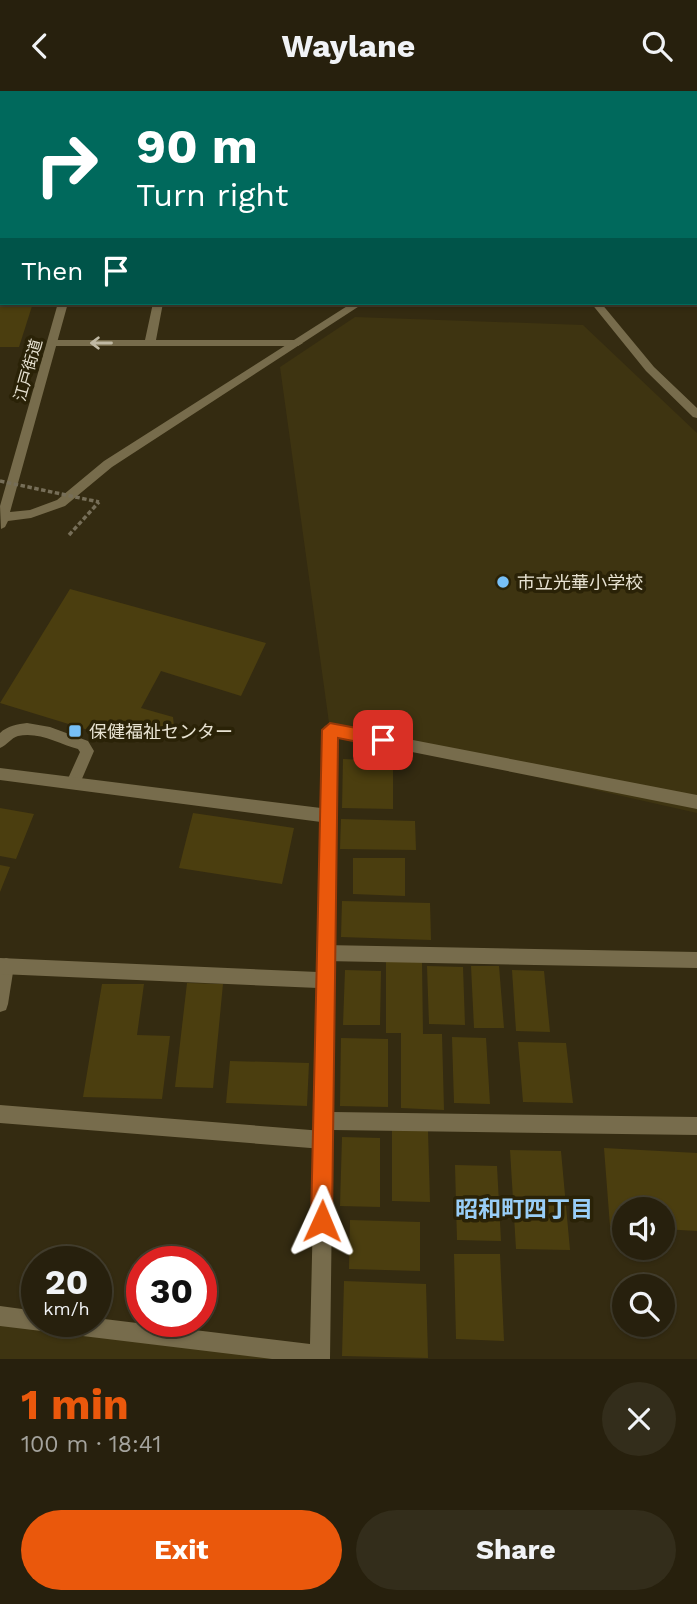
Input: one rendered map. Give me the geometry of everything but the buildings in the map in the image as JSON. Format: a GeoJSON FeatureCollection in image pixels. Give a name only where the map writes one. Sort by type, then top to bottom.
{"type":"FeatureCollection","features":[{"type":"Feature","properties":{"kind":"street","name":"江戸街道"},"geometry":{"type":"LineString","coordinates":[[2,521],[4,498],[62,305]]}},
{"type":"Feature","properties":{"kind":"street"},"geometry":{"type":"LineString","coordinates":[[149,343],[158,305]]}},
{"type":"Feature","properties":{"kind":"street"},"geometry":{"type":"LineString","coordinates":[[2,521],[61,503],[108,464],[356,305]]}},
{"type":"Feature","properties":{"kind":"street"},"geometry":{"type":"LineString","coordinates":[[598,305],[650,369],[697,414]]}},
{"type":"Feature","properties":{"kind":"street"},"geometry":{"type":"LineString","coordinates":[[52,343],[298,343]]}},
{"type":"Feature","properties":{"kind":"street"},"geometry":{"type":"LineString","coordinates":[[0,742],[14,729],[25,727],[83,745],[87,751],[86,758],[73,783]]}},
{"type":"Feature","properties":{"kind":"street"},"geometry":{"type":"LineString","coordinates":[[112,1330],[320,1357],[324,953],[330,730],[697,802]]}},
{"type":"Feature","properties":{"kind":"street"},"geometry":{"type":"LineString","coordinates":[[0,774],[328,816]]}},
{"type":"Feature","properties":{"kind":"street"},"geometry":{"type":"LineString","coordinates":[[324,953],[697,960]]}},
{"type":"Feature","properties":{"kind":"street"},"geometry":{"type":"LineString","coordinates":[[0,1004],[3,966],[324,980]]}},
{"type":"Feature","properties":{"kind":"street"},"geometry":{"type":"LineString","coordinates":[[0,1114],[323,1140]]}},
{"type":"Feature","properties":{"kind":"street"},"geometry":{"type":"LineString","coordinates":[[322,1121],[697,1126]]}},
{"type":"Feature","properties":{"kind":"street"},"geometry":{"type":"LineString","coordinates":[[0,1316],[21,1319]]}},
{"type":"Feature","properties":{"kind":"path"},"geometry":{"type":"LineString","coordinates":[[0,481],[99,502],[69,535]]}},
{"type":"Feature","properties":{"kind":"shaded area","name":"市立光華小学校"},"geometry":{"type":"Polygon","coordinates":[[[355,317],[583,325],[697,433],[697,813],[330,730],[280,367],[355,317]]]}},
{"type":"Feature","properties":{"kind":"shaded area"},"geometry":{"type":"Polygon","coordinates":[[[0,1316],[21,1319],[21,1337],[112,1337],[112,1331],[126,1333],[126,1337],[156,1337],[320,1359],[0,1359],[0,1316]]]}},
{"type":"Feature","properties":{"kind":"place","name":"市立光華小学校"},"geometry":{"type":"Point","coordinates":[503,582]}},
{"type":"Feature","properties":{"kind":"place","name":"保健福祉センター"},"geometry":{"type":"Point","coordinates":[75,731]}},
{"type":"Feature","properties":{"kind":"district","name":"昭和町四丁目"},"geometry":{"type":"Point","coordinates":[524,1209]}},
{"type":"Feature","properties":{"kind":"route"},"geometry":{"type":"LineString","coordinates":[[322,1221],[330,730],[383,740]]}}]}
